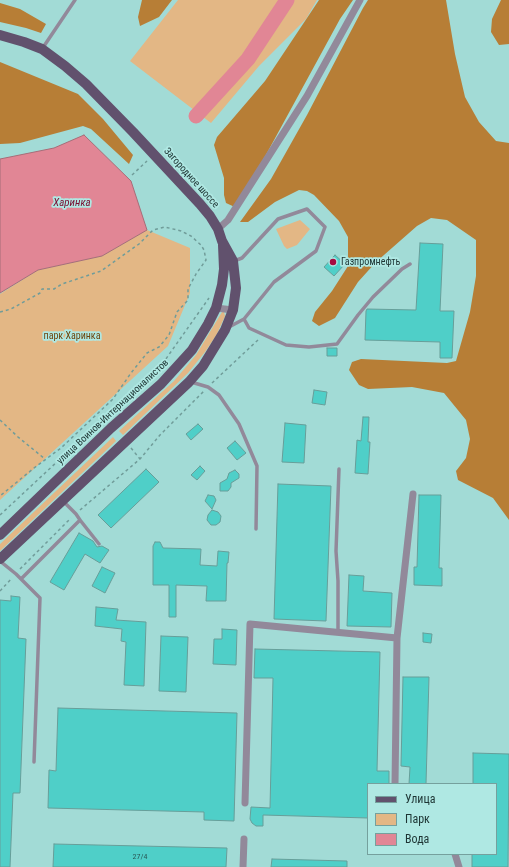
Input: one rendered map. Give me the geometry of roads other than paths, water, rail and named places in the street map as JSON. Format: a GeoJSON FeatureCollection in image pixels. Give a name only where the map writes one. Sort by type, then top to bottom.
{"type":"FeatureCollection","features":[{"type":"Feature","properties":{"kind":"main road","name":"Загородное шоссе"},"geometry":{"type":"LineString","coordinates":[[0,35],[42,49],[65,66],[102,100],[200,204],[218,229],[236,288],[233,310],[225,330],[203,366],[189,382],[143,426],[62,500]]}},
{"type":"Feature","properties":{"kind":"main road","name":"улица Воинов-Интернационалистов"},"geometry":{"type":"LineString","coordinates":[[0,536],[112,428],[137,407],[178,367],[192,350],[216,308],[229,262]]}},
{"type":"Feature","properties":{"kind":"main road"},"geometry":{"type":"LineString","coordinates":[[0,560],[62,500]]}},
{"type":"Feature","properties":{"kind":"street"},"geometry":{"type":"LineString","coordinates":[[218,229],[228,220],[307,96],[360,0]]}},
{"type":"Feature","properties":{"kind":"street"},"geometry":{"type":"LineString","coordinates":[[216,308],[233,310]]}},
{"type":"Feature","properties":{"kind":"street"},"geometry":{"type":"LineString","coordinates":[[395,783],[397,638],[413,494]]}},
{"type":"Feature","properties":{"kind":"street"},"geometry":{"type":"LineString","coordinates":[[245,803],[250,624],[397,638]]}},
{"type":"Feature","properties":{"kind":"street"},"geometry":{"type":"LineString","coordinates":[[243,867],[244,839]]}},
{"type":"Feature","properties":{"kind":"street"},"geometry":{"type":"LineString","coordinates":[[455,855],[459,867]]}},
{"type":"Feature","properties":{"kind":"lane"},"geometry":{"type":"LineString","coordinates":[[42,49],[75,0]]}},
{"type":"Feature","properties":{"kind":"lane"},"geometry":{"type":"LineString","coordinates":[[225,330],[244,319],[274,282],[316,251],[325,227],[308,209],[278,219],[242,258],[229,262]]}},
{"type":"Feature","properties":{"kind":"lane"},"geometry":{"type":"LineString","coordinates":[[244,319],[249,328],[286,345],[309,347],[337,344],[373,297],[402,269],[410,264]]}},
{"type":"Feature","properties":{"kind":"lane"},"geometry":{"type":"LineString","coordinates":[[189,382],[208,387],[219,395],[239,424],[257,466],[256,530]]}},
{"type":"Feature","properties":{"kind":"lane"},"geometry":{"type":"LineString","coordinates":[[338,633],[338,581],[336,551],[339,469]]}},
{"type":"Feature","properties":{"kind":"lane"},"geometry":{"type":"LineString","coordinates":[[62,500],[76,514],[99,544]]}},
{"type":"Feature","properties":{"kind":"lane"},"geometry":{"type":"LineString","coordinates":[[21,579],[80,520]]}},
{"type":"Feature","properties":{"kind":"lane"},"geometry":{"type":"LineString","coordinates":[[0,560],[40,598],[34,762]]}},
{"type":"Feature","properties":{"kind":"water","name":"Харинка"},"geometry":{"type":"Polygon","coordinates":[[[84,135],[131,181],[147,230],[102,256],[38,270],[0,293],[0,159],[54,148],[84,135]]]}},
{"type":"Feature","properties":{"kind":"waterway","name":"Харинка"},"geometry":{"type":"LineString","coordinates":[[196,116],[248,59],[287,0]]}},
{"type":"Feature","properties":{"kind":"place","name":"Газпромнефть"},"geometry":{"type":"Point","coordinates":[333,262]}},
{"type":"Feature","properties":{"kind":"park label","name":"парк Харинка"},"geometry":{"type":"Point","coordinates":[72,336]}}]}
